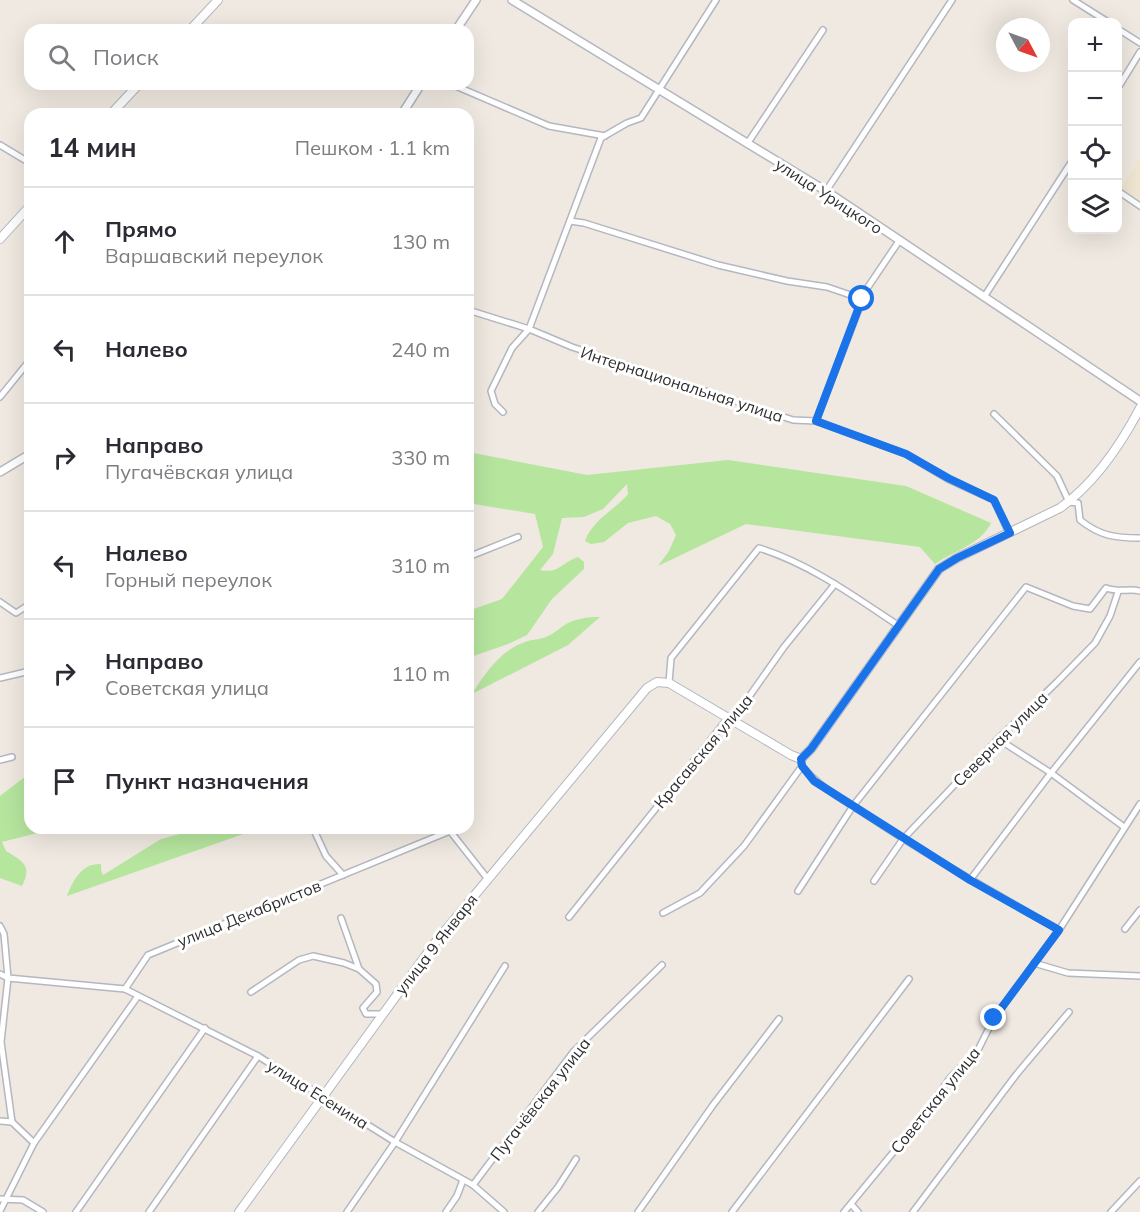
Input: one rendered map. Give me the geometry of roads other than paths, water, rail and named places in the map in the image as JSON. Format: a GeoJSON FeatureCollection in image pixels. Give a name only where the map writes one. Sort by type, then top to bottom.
{"type":"FeatureCollection","features":[{"type":"Feature","properties":{"kind":"main road"},"geometry":{"type":"LineString","coordinates":[[196,24],[218,0]]}},
{"type":"Feature","properties":{"kind":"main road"},"geometry":{"type":"LineString","coordinates":[[117,108],[133,90]]}},
{"type":"Feature","properties":{"kind":"main road"},"geometry":{"type":"LineString","coordinates":[[0,238],[24,212]]}},
{"type":"Feature","properties":{"kind":"main road"},"geometry":{"type":"LineString","coordinates":[[669,683],[801,762],[939,569],[1069,502],[1088,485],[1125,436],[1140,408]]}},
{"type":"Feature","properties":{"kind":"main road","name":"улица 9 Января"},"geometry":{"type":"LineString","coordinates":[[239,1212],[434,944],[487,878],[647,688],[657,682],[669,683]]}},
{"type":"Feature","properties":{"kind":"street"},"geometry":{"type":"LineString","coordinates":[[460,24],[476,0]]}},
{"type":"Feature","properties":{"kind":"street","name":"улица Урицкого"},"geometry":{"type":"LineString","coordinates":[[512,0],[826,191],[1140,401]]}},
{"type":"Feature","properties":{"kind":"street"},"geometry":{"type":"LineString","coordinates":[[503,412],[495,404],[491,391],[512,348],[529,329],[601,138],[641,118],[716,0]]}},
{"type":"Feature","properties":{"kind":"street"},"geometry":{"type":"LineString","coordinates":[[826,191],[952,0]]}},
{"type":"Feature","properties":{"kind":"street"},"geometry":{"type":"LineString","coordinates":[[1073,0],[1102,18]]}},
{"type":"Feature","properties":{"kind":"street"},"geometry":{"type":"LineString","coordinates":[[747,144],[823,30]]}},
{"type":"Feature","properties":{"kind":"street"},"geometry":{"type":"LineString","coordinates":[[1122,32],[1140,43]]}},
{"type":"Feature","properties":{"kind":"street"},"geometry":{"type":"LineString","coordinates":[[1122,81],[1140,52]]}},
{"type":"Feature","properties":{"kind":"street"},"geometry":{"type":"LineString","coordinates":[[406,108],[417,90]]}},
{"type":"Feature","properties":{"kind":"street"},"geometry":{"type":"LineString","coordinates":[[465,90],[549,126],[605,136]]}},
{"type":"Feature","properties":{"kind":"street"},"geometry":{"type":"LineString","coordinates":[[0,145],[24,159]]}},
{"type":"Feature","properties":{"kind":"street"},"geometry":{"type":"LineString","coordinates":[[984,297],[1068,168]]}},
{"type":"Feature","properties":{"kind":"street"},"geometry":{"type":"LineString","coordinates":[[1122,194],[1140,206]]}},
{"type":"Feature","properties":{"kind":"street"},"geometry":{"type":"LineString","coordinates":[[570,221],[584,223],[718,265],[787,281],[827,287],[862,299]]}},
{"type":"Feature","properties":{"kind":"street"},"geometry":{"type":"LineString","coordinates":[[816,421],[866,290],[899,241]]}},
{"type":"Feature","properties":{"kind":"street","name":"Интернациональная улица"},"geometry":{"type":"LineString","coordinates":[[474,312],[529,329],[572,347],[793,420],[816,421],[906,454],[948,478],[994,500],[1010,533]]}},
{"type":"Feature","properties":{"kind":"street"},"geometry":{"type":"LineString","coordinates":[[0,397],[24,367]]}},
{"type":"Feature","properties":{"kind":"street"},"geometry":{"type":"LineString","coordinates":[[994,414],[1057,476],[1069,502],[1078,503],[1080,520],[1091,529],[1105,535],[1140,538]]}},
{"type":"Feature","properties":{"kind":"street"},"geometry":{"type":"LineString","coordinates":[[0,472],[24,458]]}},
{"type":"Feature","properties":{"kind":"street"},"geometry":{"type":"LineString","coordinates":[[474,555],[518,537]]}},
{"type":"Feature","properties":{"kind":"street"},"geometry":{"type":"LineString","coordinates":[[669,683],[671,658],[759,548],[783,556],[836,584],[899,626]]}},
{"type":"Feature","properties":{"kind":"street","name":"Красавская улица"},"geometry":{"type":"LineString","coordinates":[[569,917],[728,718],[739,711],[784,647],[836,584]]}},
{"type":"Feature","properties":{"kind":"street"},"geometry":{"type":"LineString","coordinates":[[798,891],[853,806],[1026,587],[1073,606],[1090,609],[1106,588],[1118,592],[1140,591]]}},
{"type":"Feature","properties":{"kind":"street","name":"Северная улица"},"geometry":{"type":"LineString","coordinates":[[874,881],[903,839],[998,739],[1095,643],[1110,616],[1118,592]]}},
{"type":"Feature","properties":{"kind":"street"},"geometry":{"type":"LineString","coordinates":[[0,602],[16,613],[24,608]]}},
{"type":"Feature","properties":{"kind":"street"},"geometry":{"type":"LineString","coordinates":[[970,880],[1051,772],[1140,662]]}},
{"type":"Feature","properties":{"kind":"street"},"geometry":{"type":"LineString","coordinates":[[0,678],[24,672]]}},
{"type":"Feature","properties":{"kind":"street"},"geometry":{"type":"LineString","coordinates":[[998,739],[1051,772],[1124,827]]}},
{"type":"Feature","properties":{"kind":"street"},"geometry":{"type":"LineString","coordinates":[[0,760],[12,757]]}},
{"type":"Feature","properties":{"kind":"street"},"geometry":{"type":"LineString","coordinates":[[663,913],[700,893],[744,846],[801,762],[814,781],[903,839],[1059,930]]}},
{"type":"Feature","properties":{"kind":"street","name":"Советская улица"},"geometry":{"type":"LineString","coordinates":[[844,1212],[924,1115],[950,1078],[979,1048],[994,1018],[1059,930],[1124,827],[1140,806]]}},
{"type":"Feature","properties":{"kind":"street"},"geometry":{"type":"LineString","coordinates":[[316,834],[326,856],[344,875]]}},
{"type":"Feature","properties":{"kind":"street","name":"улица Декабристов"},"geometry":{"type":"LineString","coordinates":[[125,989],[148,955],[443,834]]}},
{"type":"Feature","properties":{"kind":"street","name":"улица Декабристов"},"geometry":{"type":"LineString","coordinates":[[452,834],[487,878]]}},
{"type":"Feature","properties":{"kind":"street"},"geometry":{"type":"LineString","coordinates":[[1125,929],[1140,910]]}},
{"type":"Feature","properties":{"kind":"street"},"geometry":{"type":"LineString","coordinates":[[341,918],[358,969]]}},
{"type":"Feature","properties":{"kind":"street"},"geometry":{"type":"LineString","coordinates":[[0,926],[4,934],[8,978],[0,1042],[12,1122],[34,1143]]}},
{"type":"Feature","properties":{"kind":"street"},"geometry":{"type":"LineString","coordinates":[[251,992],[299,960],[313,956],[344,963],[358,969],[376,984],[377,992],[363,1008],[366,1014],[383,1014]]}},
{"type":"Feature","properties":{"kind":"street"},"geometry":{"type":"LineString","coordinates":[[1034,963],[1068,973],[1140,976]]}},
{"type":"Feature","properties":{"kind":"street","name":"Пугачёвская улица"},"geometry":{"type":"LineString","coordinates":[[473,1185],[573,1052],[662,965]]}},
{"type":"Feature","properties":{"kind":"street"},"geometry":{"type":"LineString","coordinates":[[347,1212],[395,1142],[505,966]]}},
{"type":"Feature","properties":{"kind":"street"},"geometry":{"type":"LineString","coordinates":[[0,974],[8,978],[125,989]]}},
{"type":"Feature","properties":{"kind":"street"},"geometry":{"type":"LineString","coordinates":[[732,1212],[909,979]]}},
{"type":"Feature","properties":{"kind":"street","name":"улица Есенина"},"geometry":{"type":"LineString","coordinates":[[125,989],[258,1056],[324,1095],[395,1142],[473,1185],[504,1212]]}},
{"type":"Feature","properties":{"kind":"street"},"geometry":{"type":"LineString","coordinates":[[0,1211],[3,1199],[34,1143],[138,996]]}},
{"type":"Feature","properties":{"kind":"street"},"geometry":{"type":"LineString","coordinates":[[913,1212],[1016,1075],[1069,1012]]}},
{"type":"Feature","properties":{"kind":"street"},"geometry":{"type":"LineString","coordinates":[[638,1212],[713,1105],[779,1018]]}},
{"type":"Feature","properties":{"kind":"street"},"geometry":{"type":"LineString","coordinates":[[76,1212],[205,1028]]}},
{"type":"Feature","properties":{"kind":"street"},"geometry":{"type":"LineString","coordinates":[[150,1212],[258,1056]]}},
{"type":"Feature","properties":{"kind":"street"},"geometry":{"type":"LineString","coordinates":[[0,1121],[12,1122]]}},
{"type":"Feature","properties":{"kind":"street"},"geometry":{"type":"LineString","coordinates":[[538,1212],[576,1159]]}},
{"type":"Feature","properties":{"kind":"street"},"geometry":{"type":"LineString","coordinates":[[446,1212],[457,1196],[463,1180]]}},
{"type":"Feature","properties":{"kind":"street"},"geometry":{"type":"LineString","coordinates":[[1111,1212],[1140,1181]]}},
{"type":"Feature","properties":{"kind":"street"},"geometry":{"type":"LineString","coordinates":[[3,1199],[23,1200],[43,1212]]}},
{"type":"Feature","properties":{"kind":"street"},"geometry":{"type":"LineString","coordinates":[[851,1204],[858,1212]]}}]}
